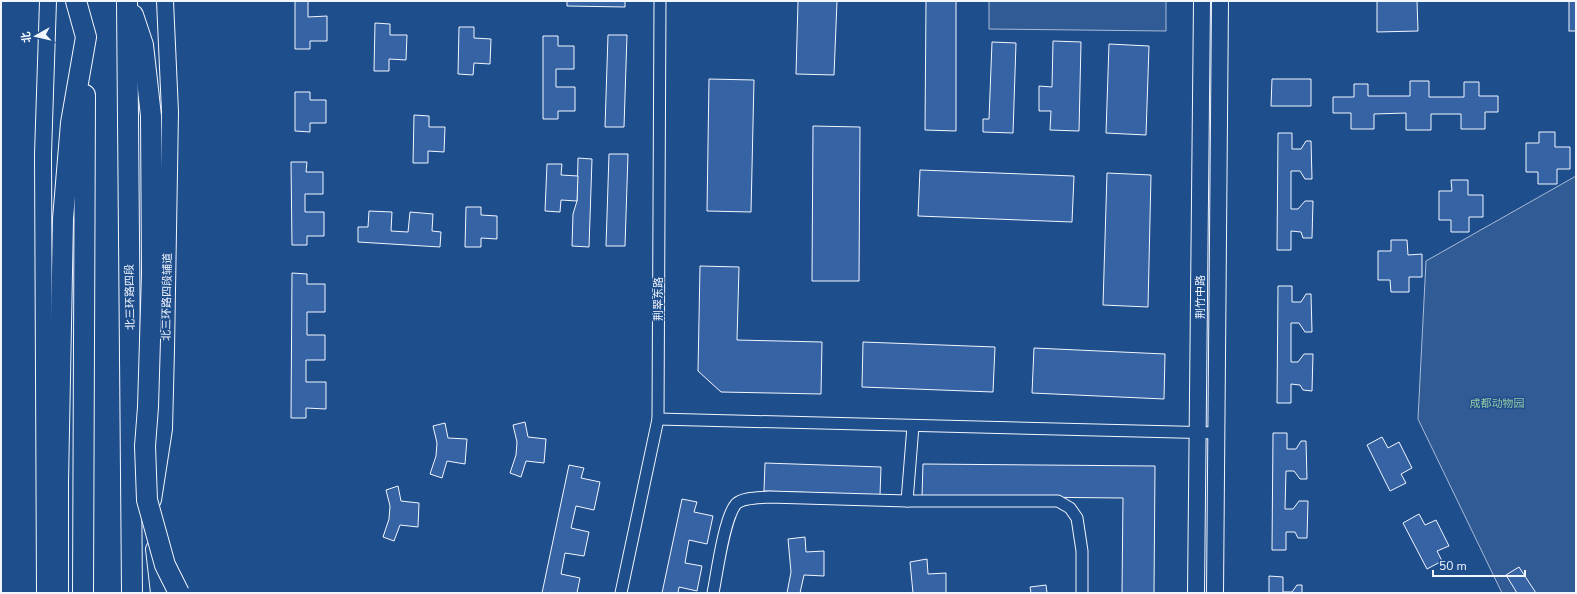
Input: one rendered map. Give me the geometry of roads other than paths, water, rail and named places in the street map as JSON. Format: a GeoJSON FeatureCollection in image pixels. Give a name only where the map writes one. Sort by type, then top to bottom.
{"type":"FeatureCollection","features":[{"type":"Feature","properties":{"kind":"highway"},"geometry":{"type":"LineString","coordinates":[[58,593],[58,483],[63,219],[71,123],[86,36],[76,1]]}},
{"type":"Feature","properties":{"kind":"highway"},"geometry":{"type":"LineString","coordinates":[[83,593],[82,527],[86,1]]}},
{"type":"Feature","properties":{"kind":"highway"},"geometry":{"type":"LineString","coordinates":[[128,1],[143,45],[151,116],[152,273],[148,407],[145,446],[147,500],[165,565],[179,593]]}},
{"type":"Feature","properties":{"kind":"highway","name":"北三环路四段"},"geometry":{"type":"LineString","coordinates":[[128,1],[132,593]]}},
{"type":"Feature","properties":{"kind":"main road"},"geometry":{"type":"LineString","coordinates":[[45,593],[43,154],[48,1]]}},
{"type":"Feature","properties":{"kind":"main road","name":"北三环路四段辅道"},"geometry":{"type":"LineString","coordinates":[[159,593],[154,548],[153,498],[164,429],[170,112],[165,1]]}},
{"type":"Feature","properties":{"kind":"main road","name":"荆竹中路"},"geometry":{"type":"LineString","coordinates":[[1196,593],[1202,1]]}},
{"type":"Feature","properties":{"kind":"main road","name":"荆竹中路"},"geometry":{"type":"LineString","coordinates":[[1215,593],[1220,1]]}},
{"type":"Feature","properties":{"kind":"street","name":"荆翠东路"},"geometry":{"type":"LineString","coordinates":[[621,593],[658,419],[660,1]]}},
{"type":"Feature","properties":{"kind":"street"},"geometry":{"type":"LineString","coordinates":[[658,419],[1217,433]]}},
{"type":"Feature","properties":{"kind":"street"},"geometry":{"type":"LineString","coordinates":[[907,501],[913,426]]}},
{"type":"Feature","properties":{"kind":"street"},"geometry":{"type":"LineString","coordinates":[[713,593],[728,519],[737,503],[750,498],[769,497],[907,501],[1058,501],[1070,508],[1077,518],[1082,551],[1082,593]]}},
{"type":"Feature","properties":{"kind":"park label","name":"成都动物园"},"geometry":{"type":"Point","coordinates":[1497,403]}}]}
